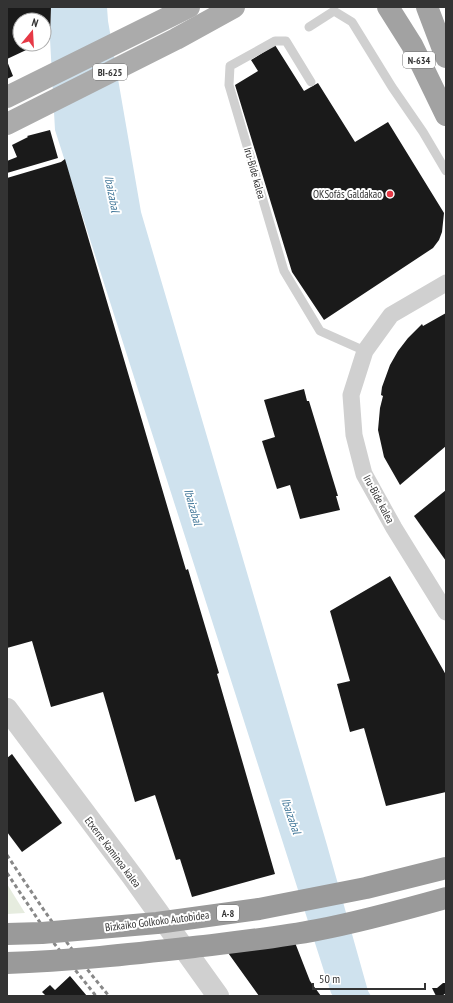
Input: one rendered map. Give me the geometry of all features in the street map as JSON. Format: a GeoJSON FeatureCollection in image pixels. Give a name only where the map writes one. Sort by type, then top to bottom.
{"type":"FeatureCollection","features":[{"type":"Feature","properties":{"kind":"highway","name":"N-634"},"geometry":{"type":"LineString","coordinates":[[388,7],[412,45],[446,114]]}},
{"type":"Feature","properties":{"kind":"highway","name":"N-634"},"geometry":{"type":"LineString","coordinates":[[427,7],[446,57]]}},
{"type":"Feature","properties":{"kind":"highway","name":"Bizkaiko Golkoko Autobidea"},"geometry":{"type":"LineString","coordinates":[[7,934],[42,933],[157,923],[259,908],[366,888],[446,868]]}},
{"type":"Feature","properties":{"kind":"highway"},"geometry":{"type":"LineString","coordinates":[[7,963],[40,962],[159,951],[262,939],[317,930],[371,918],[446,898]]}},
{"type":"Feature","properties":{"kind":"main road","name":"BI-625"},"geometry":{"type":"LineString","coordinates":[[7,97],[170,13],[189,7]]}},
{"type":"Feature","properties":{"kind":"main road","name":"BI-625"},"geometry":{"type":"LineString","coordinates":[[7,124],[176,39],[234,7]]}},
{"type":"Feature","properties":{"kind":"street","name":"Iru-Bide kalea"},"geometry":{"type":"LineString","coordinates":[[446,283],[391,315],[365,351],[351,395],[354,435],[364,474],[394,528],[446,612]]}},
{"type":"Feature","properties":{"kind":"street","name":"Etxerre Kaminoa kalea"},"geometry":{"type":"LineString","coordinates":[[7,709],[132,876],[218,996]]}},
{"type":"Feature","properties":{"kind":"lane"},"geometry":{"type":"LineString","coordinates":[[309,27],[334,12],[352,22],[392,87],[423,132],[446,171]]}},
{"type":"Feature","properties":{"kind":"lane","name":"Iru-Bide kalea"},"geometry":{"type":"LineString","coordinates":[[311,82],[286,41],[275,41],[230,66],[229,85],[284,271],[320,331],[365,351]]}},
{"type":"Feature","properties":{"kind":"shaded area"},"geometry":{"type":"Polygon","coordinates":[[[7,884],[25,913],[7,914],[7,884]]]}},
{"type":"Feature","properties":{"kind":"water","name":"Ibaizabal"},"geometry":{"type":"Polygon","coordinates":[[[51,7],[107,7],[108,21],[141,212],[327,845],[368,991],[371,996],[333,996],[331,993],[55,130],[51,52],[52,52],[51,7]]]}},
{"type":"Feature","properties":{"kind":"building"},"geometry":{"type":"Polygon","coordinates":[[[7,7],[51,7],[51,12],[12,12],[12,52],[22,52],[7,59],[7,7]]]}},
{"type":"Feature","properties":{"kind":"building"},"geometry":{"type":"Polygon","coordinates":[[[275,45],[304,91],[318,83],[355,142],[388,122],[444,213],[442,232],[439,240],[433,248],[324,320],[292,272],[235,85],[258,71],[251,60],[275,45]]]}},
{"type":"Feature","properties":{"kind":"building"},"geometry":{"type":"Polygon","coordinates":[[[7,61],[13,76],[7,79],[7,61]]]}},
{"type":"Feature","properties":{"kind":"building"},"geometry":{"type":"Polygon","coordinates":[[[50,130],[58,158],[7,173],[7,161],[17,157],[12,145],[28,137],[27,136],[50,130]]]}},
{"type":"Feature","properties":{"kind":"building"},"geometry":{"type":"Polygon","coordinates":[[[65,159],[186,570],[188,569],[219,673],[217,674],[275,874],[192,897],[180,859],[176,860],[155,795],[135,802],[103,692],[51,707],[32,641],[7,648],[7,178],[61,162],[65,159]]]}},
{"type":"Feature","properties":{"kind":"building"},"geometry":{"type":"Polygon","coordinates":[[[446,313],[446,446],[400,485],[384,457],[378,430],[380,408],[383,396],[381,395],[382,387],[390,365],[408,338],[422,324],[423,326],[446,313]]]}},
{"type":"Feature","properties":{"kind":"building"},"geometry":{"type":"Polygon","coordinates":[[[304,389],[338,496],[336,496],[340,510],[300,519],[290,485],[277,489],[262,441],[275,437],[264,400],[304,389]]]}},
{"type":"Feature","properties":{"kind":"building"},"geometry":{"type":"Polygon","coordinates":[[[446,490],[446,561],[414,516],[446,490]]]}},
{"type":"Feature","properties":{"kind":"building"},"geometry":{"type":"Polygon","coordinates":[[[390,576],[446,675],[446,792],[386,806],[364,728],[350,732],[337,684],[350,681],[330,611],[390,576]]]}},
{"type":"Feature","properties":{"kind":"building"},"geometry":{"type":"Polygon","coordinates":[[[12,754],[62,823],[22,852],[7,832],[7,758],[12,754]]]}},
{"type":"Feature","properties":{"kind":"building"},"geometry":{"type":"Polygon","coordinates":[[[294,940],[310,981],[321,996],[259,996],[226,950],[294,940]]]}},
{"type":"Feature","properties":{"kind":"building"},"geometry":{"type":"Polygon","coordinates":[[[70,976],[87,996],[46,996],[42,992],[50,985],[55,990],[70,976]]]}},
{"type":"Feature","properties":{"kind":"building"},"geometry":{"type":"Polygon","coordinates":[[[443,983],[446,983],[446,993],[442,996],[436,996],[432,988],[437,988],[443,983]]]}},
{"type":"Feature","properties":{"kind":"railway"},"geometry":{"type":"LineString","coordinates":[[7,855],[56,927],[109,996]]}},
{"type":"Feature","properties":{"kind":"railway"},"geometry":{"type":"LineString","coordinates":[[7,873],[53,942],[96,996]]}},
{"type":"Feature","properties":{"kind":"place","name":"OKSofás Galdakao"},"geometry":{"type":"Point","coordinates":[390,194]}}]}
